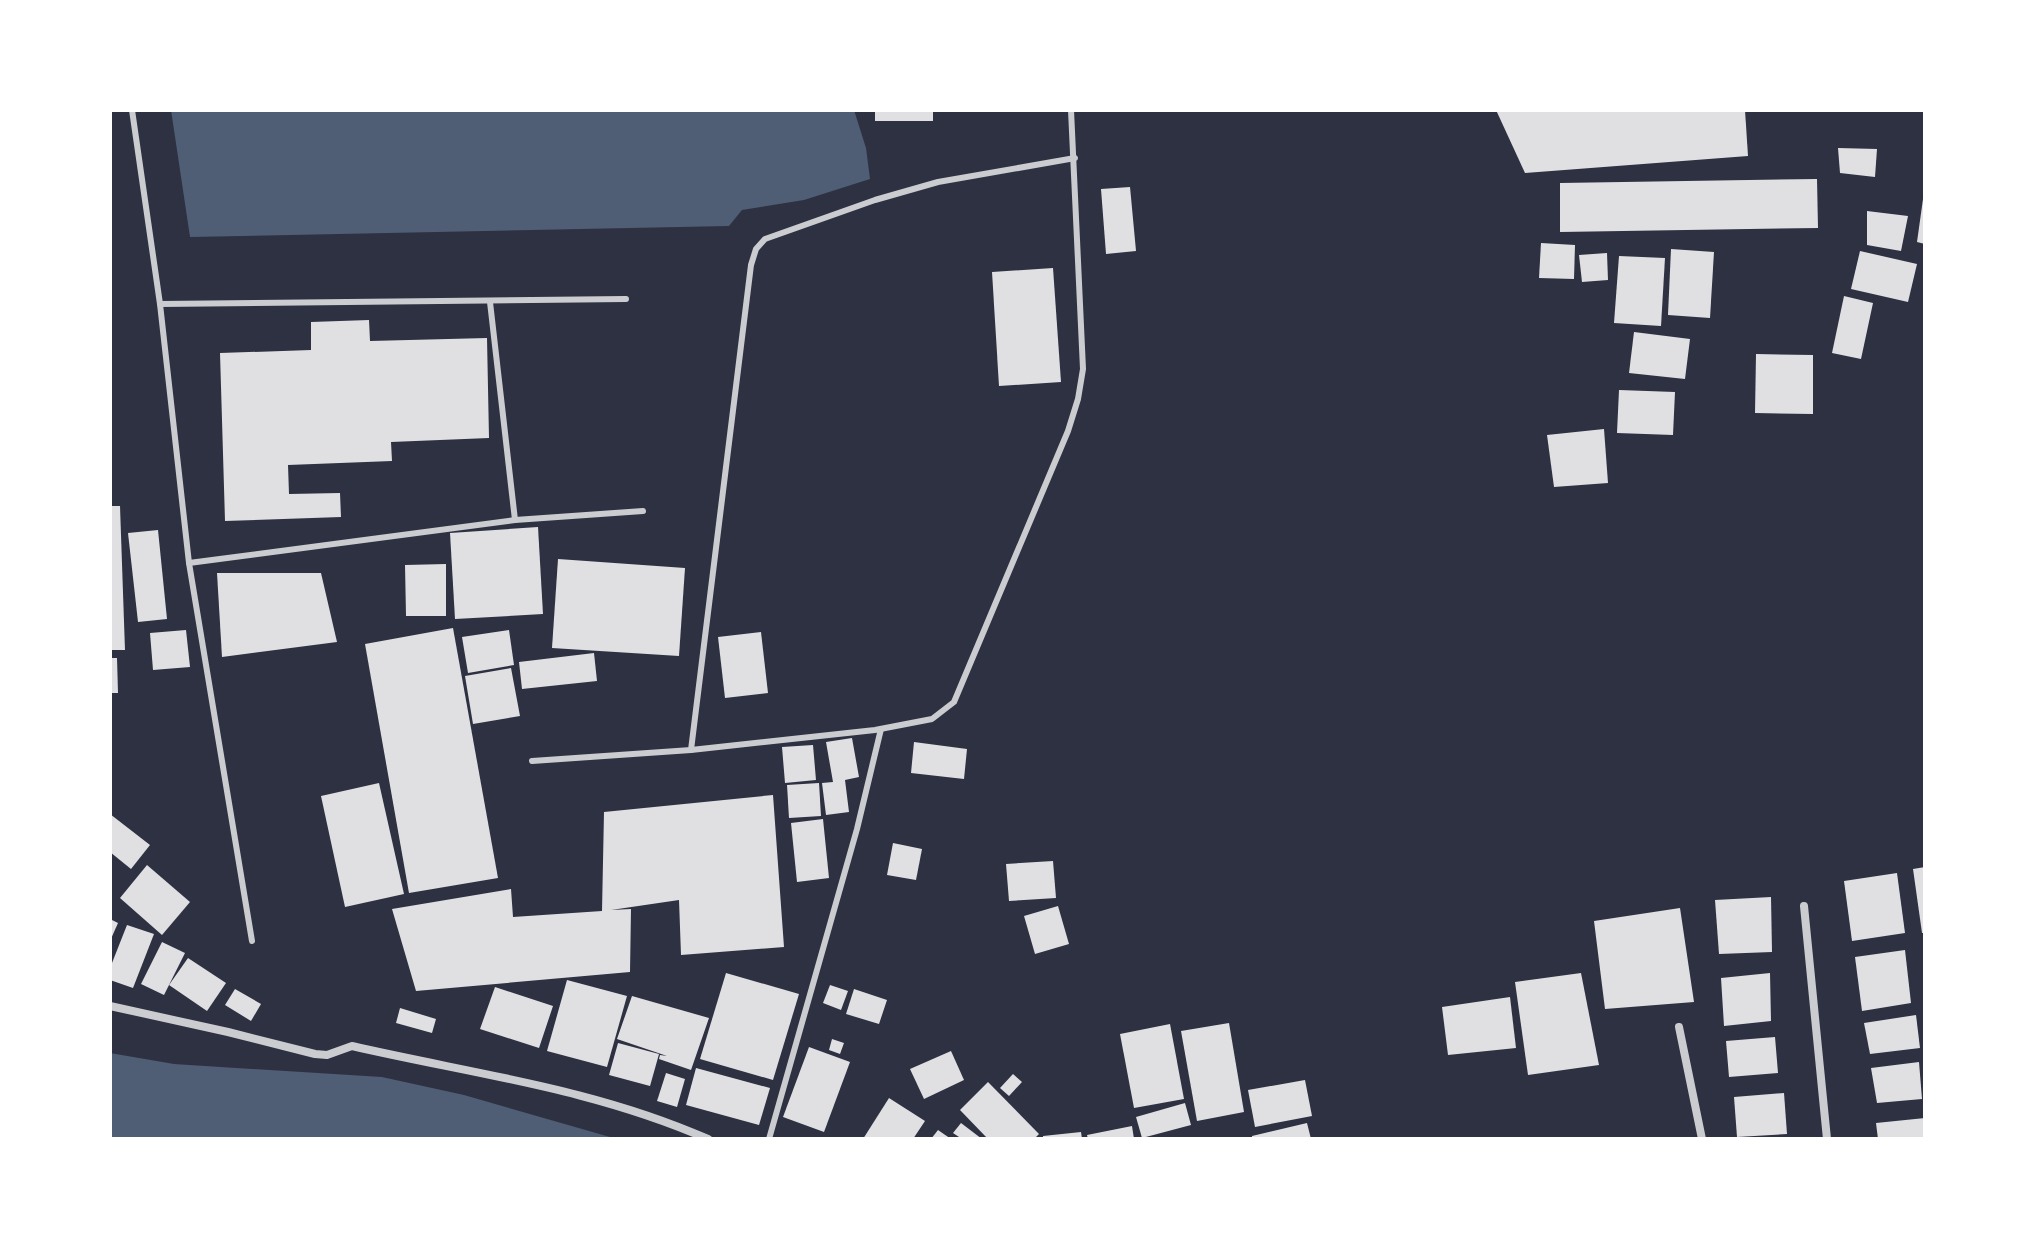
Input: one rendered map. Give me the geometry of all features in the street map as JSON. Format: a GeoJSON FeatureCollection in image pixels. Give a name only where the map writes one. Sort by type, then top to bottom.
{"type":"FeatureCollection","features":[{"type":"Feature","properties":{"kind":"street"},"geometry":{"type":"LineString","coordinates":[[1804,906],[1827,1139]]}},
{"type":"Feature","properties":{"kind":"street"},"geometry":{"type":"LineString","coordinates":[[110,1006],[315,1054],[327,1055],[352,1046],[530,1081],[666,1121],[708,1139]]}},
{"type":"Feature","properties":{"kind":"street"},"geometry":{"type":"LineString","coordinates":[[1679,1027],[1702,1139]]}},
{"type":"Feature","properties":{"kind":"lane"},"geometry":{"type":"LineString","coordinates":[[132,110],[160,304],[189,563],[252,941]]}},
{"type":"Feature","properties":{"kind":"lane"},"geometry":{"type":"LineString","coordinates":[[532,761],[691,750],[881,729],[932,719],[954,702],[1068,431],[1078,399],[1083,369],[1071,110]]}},
{"type":"Feature","properties":{"kind":"lane"},"geometry":{"type":"LineString","coordinates":[[691,750],[751,265],[756,249],[765,239],[791,228],[938,182],[1075,158]]}},
{"type":"Feature","properties":{"kind":"lane"},"geometry":{"type":"LineString","coordinates":[[160,304],[626,299]]}},
{"type":"Feature","properties":{"kind":"lane"},"geometry":{"type":"LineString","coordinates":[[490,302],[515,520]]}},
{"type":"Feature","properties":{"kind":"lane"},"geometry":{"type":"LineString","coordinates":[[189,563],[515,520],[643,511]]}},
{"type":"Feature","properties":{"kind":"lane"},"geometry":{"type":"LineString","coordinates":[[769,1139],[857,829],[881,729]]}},
{"type":"Feature","properties":{"kind":"water"},"geometry":{"type":"Polygon","coordinates":[[[171,110],[854,110],[866,148],[870,179],[804,200],[742,210],[729,226],[190,237],[171,110]]]}},
{"type":"Feature","properties":{"kind":"water"},"geometry":{"type":"Polygon","coordinates":[[[110,1053],[174,1064],[382,1077],[464,1095],[617,1139],[110,1139],[110,1053]]]}},
{"type":"Feature","properties":{"kind":"building"},"geometry":{"type":"Polygon","coordinates":[[[875,110],[933,110],[933,121],[875,121],[875,110]]]}},
{"type":"Feature","properties":{"kind":"building"},"geometry":{"type":"Polygon","coordinates":[[[1496,110],[1745,110],[1748,156],[1525,173],[1496,110]]]}},
{"type":"Feature","properties":{"kind":"building"},"geometry":{"type":"Polygon","coordinates":[[[1838,148],[1877,149],[1875,177],[1840,173],[1838,148]]]}},
{"type":"Feature","properties":{"kind":"building"},"geometry":{"type":"Polygon","coordinates":[[[1817,179],[1818,228],[1560,232],[1560,183],[1817,179]]]}},
{"type":"Feature","properties":{"kind":"building"},"geometry":{"type":"Polygon","coordinates":[[[1130,187],[1136,251],[1106,254],[1101,189],[1130,187]]]}},
{"type":"Feature","properties":{"kind":"building"},"geometry":{"type":"Polygon","coordinates":[[[1925,200],[1925,244],[1917,242],[1925,200]]]}},
{"type":"Feature","properties":{"kind":"building"},"geometry":{"type":"Polygon","coordinates":[[[1867,211],[1908,216],[1901,251],[1867,245],[1867,211]]]}},
{"type":"Feature","properties":{"kind":"building"},"geometry":{"type":"Polygon","coordinates":[[[1541,243],[1575,245],[1574,279],[1539,278],[1541,243]]]}},
{"type":"Feature","properties":{"kind":"building"},"geometry":{"type":"Polygon","coordinates":[[[1671,249],[1714,252],[1710,318],[1668,315],[1671,249]]]}},
{"type":"Feature","properties":{"kind":"building"},"geometry":{"type":"Polygon","coordinates":[[[1860,251],[1917,264],[1908,302],[1851,289],[1860,251]]]}},
{"type":"Feature","properties":{"kind":"building"},"geometry":{"type":"Polygon","coordinates":[[[1607,253],[1608,280],[1582,282],[1579,255],[1607,253]]]}},
{"type":"Feature","properties":{"kind":"building"},"geometry":{"type":"Polygon","coordinates":[[[1619,256],[1665,258],[1661,326],[1614,323],[1619,256]]]}},
{"type":"Feature","properties":{"kind":"building"},"geometry":{"type":"Polygon","coordinates":[[[1053,268],[1061,382],[999,386],[992,272],[1053,268]]]}},
{"type":"Feature","properties":{"kind":"building"},"geometry":{"type":"Polygon","coordinates":[[[1844,296],[1873,303],[1861,359],[1832,353],[1844,296]]]}},
{"type":"Feature","properties":{"kind":"building"},"geometry":{"type":"Polygon","coordinates":[[[369,320],[370,341],[487,338],[489,438],[391,442],[392,461],[288,465],[289,494],[340,493],[341,517],[225,521],[220,353],[311,350],[311,322],[369,320]]]}},
{"type":"Feature","properties":{"kind":"building"},"geometry":{"type":"Polygon","coordinates":[[[1634,332],[1690,339],[1685,379],[1629,373],[1634,332]]]}},
{"type":"Feature","properties":{"kind":"building"},"geometry":{"type":"Polygon","coordinates":[[[1756,354],[1813,355],[1813,414],[1755,413],[1756,354]]]}},
{"type":"Feature","properties":{"kind":"building"},"geometry":{"type":"Polygon","coordinates":[[[1619,390],[1675,392],[1673,435],[1617,433],[1619,390]]]}},
{"type":"Feature","properties":{"kind":"building"},"geometry":{"type":"Polygon","coordinates":[[[1604,429],[1608,483],[1554,487],[1547,435],[1604,429]]]}},
{"type":"Feature","properties":{"kind":"building"},"geometry":{"type":"Polygon","coordinates":[[[110,506],[120,506],[125,650],[110,650],[110,506]]]}},
{"type":"Feature","properties":{"kind":"building"},"geometry":{"type":"Polygon","coordinates":[[[538,527],[543,614],[455,619],[450,533],[538,527]]]}},
{"type":"Feature","properties":{"kind":"building"},"geometry":{"type":"Polygon","coordinates":[[[158,530],[167,619],[138,622],[128,533],[158,530]]]}},
{"type":"Feature","properties":{"kind":"building"},"geometry":{"type":"Polygon","coordinates":[[[558,559],[685,568],[679,656],[552,648],[558,559]]]}},
{"type":"Feature","properties":{"kind":"building"},"geometry":{"type":"Polygon","coordinates":[[[446,564],[446,616],[406,616],[405,565],[446,564]]]}},
{"type":"Feature","properties":{"kind":"building"},"geometry":{"type":"Polygon","coordinates":[[[217,573],[321,573],[337,642],[222,657],[217,573]]]}},
{"type":"Feature","properties":{"kind":"building"},"geometry":{"type":"Polygon","coordinates":[[[453,628],[498,878],[409,893],[365,644],[453,628]]]}},
{"type":"Feature","properties":{"kind":"building"},"geometry":{"type":"Polygon","coordinates":[[[186,630],[190,667],[153,670],[150,633],[186,630]]]}},
{"type":"Feature","properties":{"kind":"building"},"geometry":{"type":"Polygon","coordinates":[[[509,630],[514,665],[468,673],[462,637],[509,630]]]}},
{"type":"Feature","properties":{"kind":"building"},"geometry":{"type":"Polygon","coordinates":[[[761,632],[768,693],[725,698],[718,637],[761,632]]]}},
{"type":"Feature","properties":{"kind":"building"},"geometry":{"type":"Polygon","coordinates":[[[594,653],[597,681],[522,689],[519,662],[594,653]]]}},
{"type":"Feature","properties":{"kind":"building"},"geometry":{"type":"Polygon","coordinates":[[[110,658],[117,658],[118,693],[110,693],[110,658]]]}},
{"type":"Feature","properties":{"kind":"building"},"geometry":{"type":"Polygon","coordinates":[[[511,668],[520,716],[473,724],[465,676],[511,668]]]}},
{"type":"Feature","properties":{"kind":"building"},"geometry":{"type":"Polygon","coordinates":[[[852,738],[859,777],[845,780],[849,812],[826,815],[822,783],[833,782],[826,742],[852,738]]]}},
{"type":"Feature","properties":{"kind":"building"},"geometry":{"type":"Polygon","coordinates":[[[914,742],[967,749],[964,779],[911,773],[914,742]]]}},
{"type":"Feature","properties":{"kind":"building"},"geometry":{"type":"Polygon","coordinates":[[[813,745],[816,780],[785,783],[782,747],[813,745]]]}},
{"type":"Feature","properties":{"kind":"building"},"geometry":{"type":"Polygon","coordinates":[[[379,783],[404,894],[345,907],[321,796],[379,783]]]}},
{"type":"Feature","properties":{"kind":"building"},"geometry":{"type":"Polygon","coordinates":[[[819,783],[821,816],[789,818],[787,785],[819,783]]]}},
{"type":"Feature","properties":{"kind":"building"},"geometry":{"type":"Polygon","coordinates":[[[773,795],[784,947],[681,955],[679,900],[611,910],[631,909],[630,972],[416,991],[392,909],[511,889],[513,917],[602,911],[604,812],[773,795]]]}},
{"type":"Feature","properties":{"kind":"building"},"geometry":{"type":"Polygon","coordinates":[[[110,814],[150,845],[131,869],[110,852],[110,814]]]}},
{"type":"Feature","properties":{"kind":"building"},"geometry":{"type":"Polygon","coordinates":[[[823,819],[829,878],[797,882],[791,823],[823,819]]]}},
{"type":"Feature","properties":{"kind":"building"},"geometry":{"type":"Polygon","coordinates":[[[893,843],[922,849],[916,880],[887,875],[893,843]]]}},
{"type":"Feature","properties":{"kind":"building"},"geometry":{"type":"Polygon","coordinates":[[[1053,861],[1056,898],[1009,901],[1006,864],[1053,861]]]}},
{"type":"Feature","properties":{"kind":"building"},"geometry":{"type":"Polygon","coordinates":[[[147,865],[190,902],[162,935],[120,898],[147,865]]]}},
{"type":"Feature","properties":{"kind":"building"},"geometry":{"type":"Polygon","coordinates":[[[1925,867],[1925,933],[1922,933],[1913,869],[1925,867]]]}},
{"type":"Feature","properties":{"kind":"building"},"geometry":{"type":"Polygon","coordinates":[[[1897,873],[1905,933],[1852,941],[1844,881],[1897,873]]]}},
{"type":"Feature","properties":{"kind":"building"},"geometry":{"type":"Polygon","coordinates":[[[1771,897],[1772,952],[1719,954],[1715,900],[1771,897]]]}},
{"type":"Feature","properties":{"kind":"building"},"geometry":{"type":"Polygon","coordinates":[[[1058,906],[1069,944],[1035,954],[1024,916],[1058,906]]]}},
{"type":"Feature","properties":{"kind":"building"},"geometry":{"type":"Polygon","coordinates":[[[1680,908],[1694,1002],[1605,1009],[1594,921],[1680,908]]]}},
{"type":"Feature","properties":{"kind":"building"},"geometry":{"type":"Polygon","coordinates":[[[110,919],[118,923],[110,941],[110,919]]]}},
{"type":"Feature","properties":{"kind":"building"},"geometry":{"type":"Polygon","coordinates":[[[127,925],[154,934],[133,988],[110,980],[110,968],[127,925]]]}},
{"type":"Feature","properties":{"kind":"building"},"geometry":{"type":"Polygon","coordinates":[[[162,942],[185,953],[164,995],[141,984],[162,942]]]}},
{"type":"Feature","properties":{"kind":"building"},"geometry":{"type":"Polygon","coordinates":[[[1905,950],[1911,1003],[1862,1011],[1855,957],[1905,950]]]}},
{"type":"Feature","properties":{"kind":"building"},"geometry":{"type":"Polygon","coordinates":[[[188,958],[226,983],[207,1011],[169,985],[188,958]]]}},
{"type":"Feature","properties":{"kind":"building"},"geometry":{"type":"Polygon","coordinates":[[[726,973],[799,994],[773,1080],[700,1059],[726,973]]]}},
{"type":"Feature","properties":{"kind":"building"},"geometry":{"type":"Polygon","coordinates":[[[1581,973],[1599,1065],[1528,1075],[1515,982],[1581,973]]]}},
{"type":"Feature","properties":{"kind":"building"},"geometry":{"type":"Polygon","coordinates":[[[1770,973],[1771,1021],[1724,1026],[1721,978],[1770,973]]]}},
{"type":"Feature","properties":{"kind":"building"},"geometry":{"type":"Polygon","coordinates":[[[567,980],[627,996],[607,1067],[547,1051],[567,980]]]}},
{"type":"Feature","properties":{"kind":"building"},"geometry":{"type":"Polygon","coordinates":[[[830,985],[848,991],[841,1010],[823,1003],[830,985]]]}},
{"type":"Feature","properties":{"kind":"building"},"geometry":{"type":"Polygon","coordinates":[[[495,987],[553,1006],[539,1048],[480,1029],[495,987]]]}},
{"type":"Feature","properties":{"kind":"building"},"geometry":{"type":"Polygon","coordinates":[[[235,989],[261,1004],[251,1021],[225,1005],[235,989]]]}},
{"type":"Feature","properties":{"kind":"building"},"geometry":{"type":"Polygon","coordinates":[[[854,989],[887,1000],[879,1024],[846,1014],[854,989]]]}},
{"type":"Feature","properties":{"kind":"building"},"geometry":{"type":"Polygon","coordinates":[[[632,996],[709,1018],[691,1070],[659,1059],[660,1055],[667,1056],[617,1039],[632,996]]]}},
{"type":"Feature","properties":{"kind":"building"},"geometry":{"type":"Polygon","coordinates":[[[1510,997],[1516,1048],[1448,1055],[1442,1007],[1510,997]]]}},
{"type":"Feature","properties":{"kind":"building"},"geometry":{"type":"Polygon","coordinates":[[[400,1008],[436,1019],[432,1033],[396,1023],[400,1008]]]}},
{"type":"Feature","properties":{"kind":"building"},"geometry":{"type":"Polygon","coordinates":[[[1916,1015],[1920,1048],[1870,1054],[1864,1023],[1916,1015]]]}},
{"type":"Feature","properties":{"kind":"building"},"geometry":{"type":"Polygon","coordinates":[[[1229,1023],[1244,1112],[1197,1121],[1181,1031],[1229,1023]]]}},
{"type":"Feature","properties":{"kind":"building"},"geometry":{"type":"Polygon","coordinates":[[[1170,1024],[1184,1099],[1134,1108],[1120,1034],[1170,1024]]]}},
{"type":"Feature","properties":{"kind":"building"},"geometry":{"type":"Polygon","coordinates":[[[1775,1037],[1778,1073],[1729,1077],[1726,1041],[1775,1037]]]}},
{"type":"Feature","properties":{"kind":"building"},"geometry":{"type":"Polygon","coordinates":[[[832,1039],[844,1043],[840,1054],[829,1050],[832,1039]]]}},
{"type":"Feature","properties":{"kind":"building"},"geometry":{"type":"Polygon","coordinates":[[[618,1043],[659,1054],[650,1086],[609,1075],[618,1043]]]}},
{"type":"Feature","properties":{"kind":"building"},"geometry":{"type":"Polygon","coordinates":[[[809,1047],[850,1062],[824,1132],[783,1117],[809,1047]]]}},
{"type":"Feature","properties":{"kind":"building"},"geometry":{"type":"Polygon","coordinates":[[[951,1051],[964,1080],[924,1099],[910,1069],[951,1051]]]}},
{"type":"Feature","properties":{"kind":"building"},"geometry":{"type":"Polygon","coordinates":[[[1919,1062],[1922,1099],[1877,1103],[1871,1068],[1919,1062]]]}},
{"type":"Feature","properties":{"kind":"building"},"geometry":{"type":"Polygon","coordinates":[[[696,1068],[770,1088],[759,1125],[686,1105],[696,1068]]]}},
{"type":"Feature","properties":{"kind":"building"},"geometry":{"type":"Polygon","coordinates":[[[666,1073],[685,1079],[677,1107],[657,1101],[666,1073]]]}},
{"type":"Feature","properties":{"kind":"building"},"geometry":{"type":"Polygon","coordinates":[[[1013,1074],[1022,1082],[1009,1096],[1000,1088],[1013,1074]]]}},
{"type":"Feature","properties":{"kind":"building"},"geometry":{"type":"Polygon","coordinates":[[[1305,1080],[1312,1116],[1255,1127],[1248,1090],[1305,1080]]]}},
{"type":"Feature","properties":{"kind":"building"},"geometry":{"type":"Polygon","coordinates":[[[988,1082],[1039,1134],[1034,1139],[988,1139],[960,1110],[988,1082]]]}},
{"type":"Feature","properties":{"kind":"building"},"geometry":{"type":"Polygon","coordinates":[[[1784,1093],[1787,1134],[1737,1137],[1734,1097],[1784,1093]]]}},
{"type":"Feature","properties":{"kind":"building"},"geometry":{"type":"Polygon","coordinates":[[[889,1098],[925,1121],[913,1139],[863,1139],[889,1098]]]}},
{"type":"Feature","properties":{"kind":"building"},"geometry":{"type":"Polygon","coordinates":[[[1185,1103],[1191,1125],[1142,1138],[1136,1117],[1185,1103]]]}},
{"type":"Feature","properties":{"kind":"building"},"geometry":{"type":"Polygon","coordinates":[[[1925,1118],[1925,1139],[1878,1139],[1876,1123],[1925,1118]]]}},
{"type":"Feature","properties":{"kind":"building"},"geometry":{"type":"Polygon","coordinates":[[[961,1123],[982,1139],[962,1139],[953,1133],[961,1123]]]}},
{"type":"Feature","properties":{"kind":"building"},"geometry":{"type":"Polygon","coordinates":[[[1307,1123],[1311,1139],[1252,1139],[1252,1136],[1307,1123]]]}},
{"type":"Feature","properties":{"kind":"building"},"geometry":{"type":"Polygon","coordinates":[[[1132,1126],[1134,1139],[1088,1139],[1087,1135],[1132,1126]]]}},
{"type":"Feature","properties":{"kind":"building"},"geometry":{"type":"Polygon","coordinates":[[[938,1130],[951,1139],[931,1139],[938,1130]]]}},
{"type":"Feature","properties":{"kind":"building"},"geometry":{"type":"Polygon","coordinates":[[[1081,1132],[1082,1139],[1043,1139],[1043,1136],[1081,1132]]]}}]}
